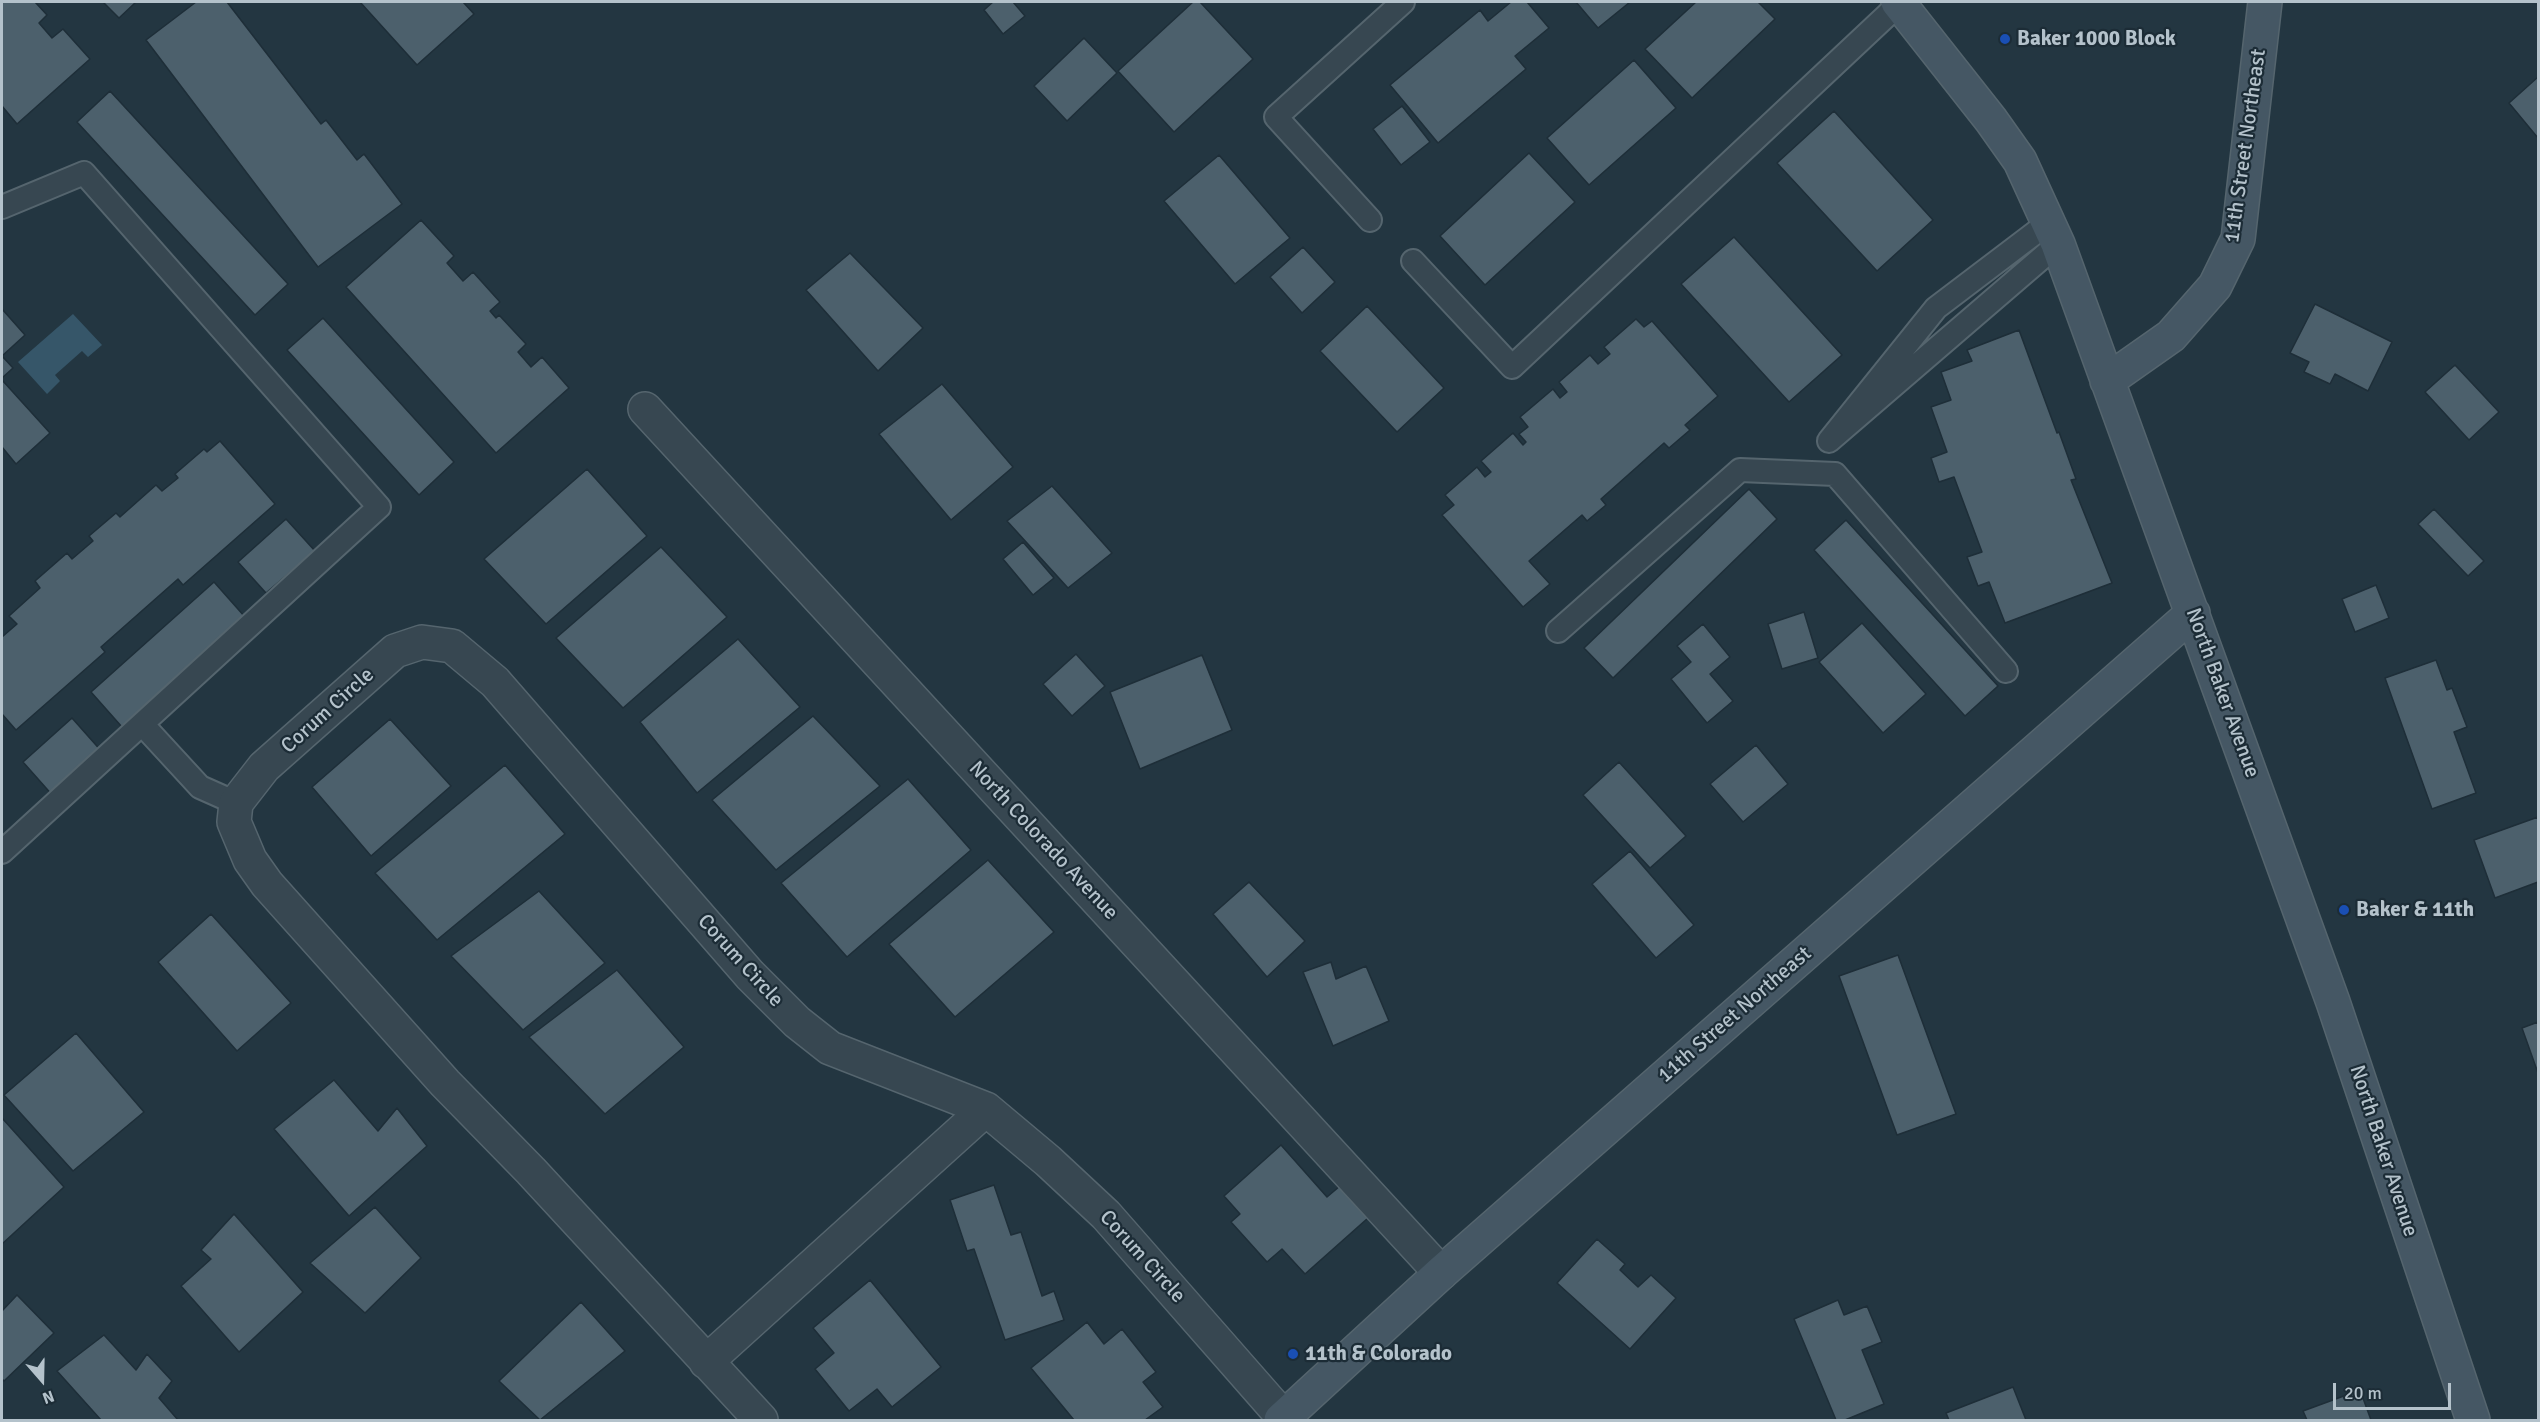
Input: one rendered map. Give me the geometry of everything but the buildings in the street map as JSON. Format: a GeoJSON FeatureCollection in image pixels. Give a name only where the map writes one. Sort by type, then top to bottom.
{"type":"FeatureCollection","features":[{"type":"Feature","properties":{"kind":"street","name":"11th Street Northeast"},"geometry":{"type":"LineString","coordinates":[[2107,381],[2171,336],[2215,286],[2238,239],[2265,2]]}},
{"type":"Feature","properties":{"kind":"street","name":"North Baker Avenue"},"geometry":{"type":"LineString","coordinates":[[1899,3],[1991,120],[2020,161],[2053,234],[2333,1002],[2473,1420]]}},
{"type":"Feature","properties":{"kind":"street","name":"North Colorado Avenue"},"geometry":{"type":"LineString","coordinates":[[645,408],[1441,1273]]}},
{"type":"Feature","properties":{"kind":"street","name":"11th Street Northeast"},"geometry":{"type":"LineString","coordinates":[[1283,1419],[1441,1273],[2193,613]]}},
{"type":"Feature","properties":{"kind":"street","name":"Corum Circle"},"geometry":{"type":"LineString","coordinates":[[236,803],[264,767],[395,651],[422,642],[452,646],[495,682],[750,975],[796,1022],[830,1048],[986,1109],[1048,1161],[1106,1215],[1283,1419]]}},
{"type":"Feature","properties":{"kind":"street"},"geometry":{"type":"LineString","coordinates":[[236,803],[234,822],[250,860],[267,884],[445,1083],[531,1171],[761,1420]]}},
{"type":"Feature","properties":{"kind":"street"},"geometry":{"type":"LineString","coordinates":[[705,1362],[986,1109]]}},
{"type":"Feature","properties":{"kind":"lane"},"geometry":{"type":"LineString","coordinates":[[1370,220],[1276,117],[1403,2]]}},
{"type":"Feature","properties":{"kind":"lane"},"geometry":{"type":"LineString","coordinates":[[1413,261],[1512,367],[1899,3]]}},
{"type":"Feature","properties":{"kind":"lane"},"geometry":{"type":"LineString","coordinates":[[2,207],[84,173],[379,507],[2,852]]}},
{"type":"Feature","properties":{"kind":"lane"},"geometry":{"type":"LineString","coordinates":[[1828,441],[2053,234]]}},
{"type":"Feature","properties":{"kind":"lane"},"geometry":{"type":"LineString","coordinates":[[1812,473],[1828,441],[1936,308],[2053,234]]}},
{"type":"Feature","properties":{"kind":"lane"},"geometry":{"type":"LineString","coordinates":[[1558,631],[1740,470],[1835,474],[2006,671]]}},
{"type":"Feature","properties":{"kind":"lane"},"geometry":{"type":"LineString","coordinates":[[142,724],[200,787],[236,803]]}},
{"type":"Feature","properties":{"kind":"water"},"geometry":{"type":"Polygon","coordinates":[[[73,314],[102,345],[88,357],[82,351],[55,375],[60,381],[47,394],[18,362],[73,314]]]}},
{"type":"Feature","properties":{"kind":"place","name":"Baker 1000 Block"},"geometry":{"type":"Point","coordinates":[2005,39]}},
{"type":"Feature","properties":{"kind":"place","name":"Baker & 11th"},"geometry":{"type":"Point","coordinates":[2344,910]}},
{"type":"Feature","properties":{"kind":"place","name":"11th & Colorado"},"geometry":{"type":"Point","coordinates":[1293,1354]}}]}
